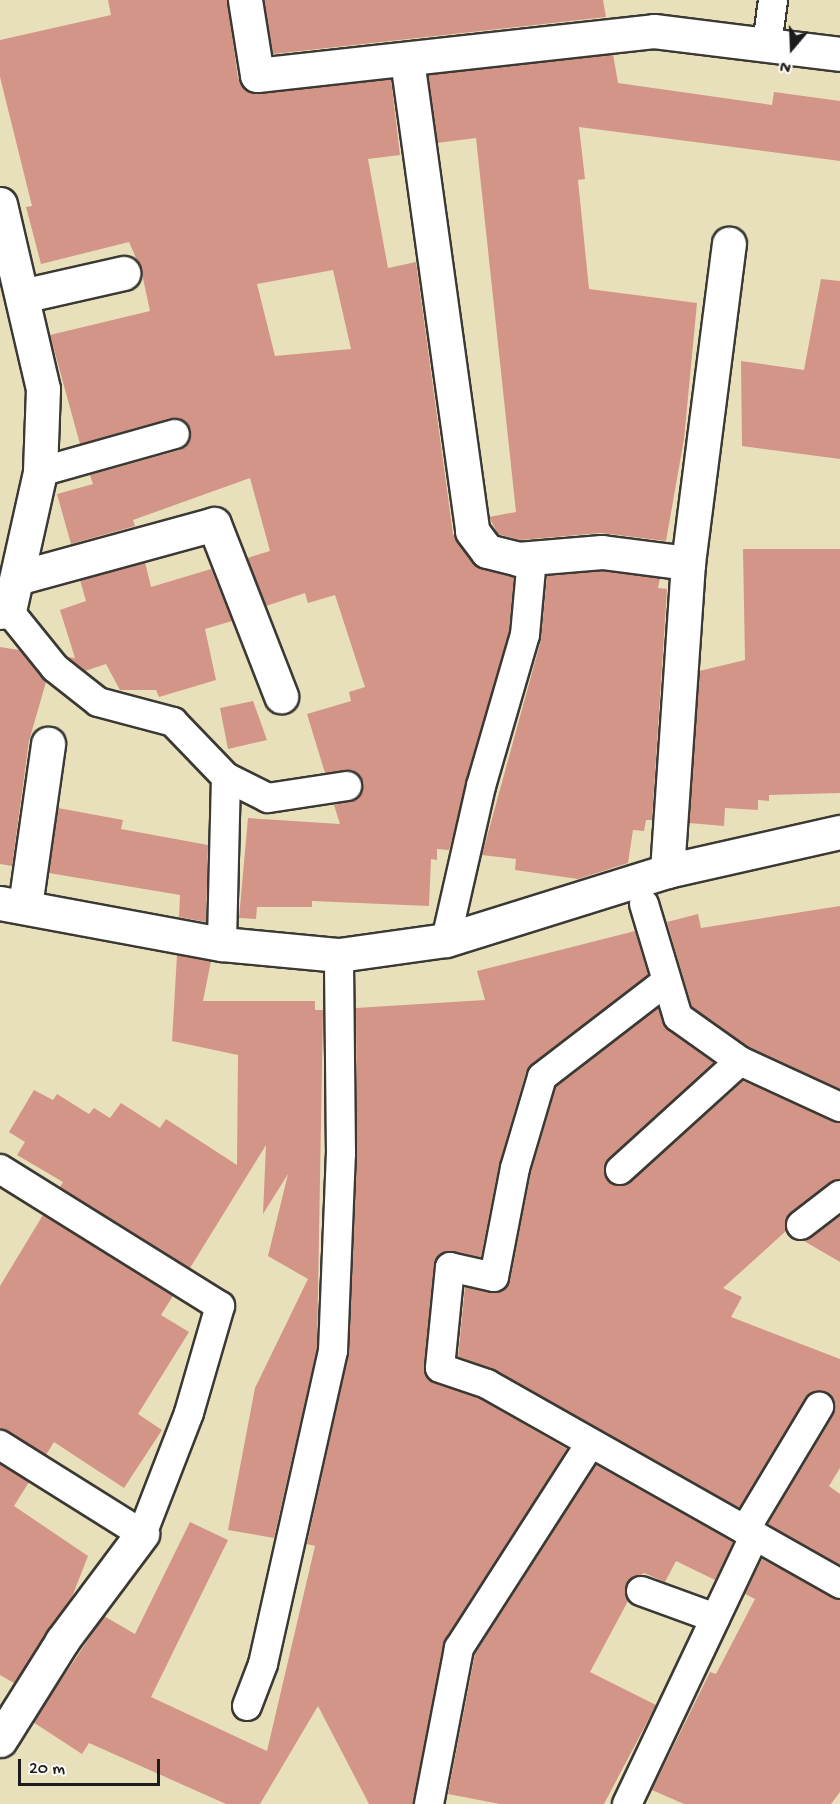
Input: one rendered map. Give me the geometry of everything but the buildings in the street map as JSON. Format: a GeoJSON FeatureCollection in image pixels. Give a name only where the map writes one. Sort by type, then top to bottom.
{"type":"FeatureCollection","features":[{"type":"Feature","properties":{"kind":"street"},"geometry":{"type":"LineString","coordinates":[[245,0],[257,75],[654,31],[840,54]]}},
{"type":"Feature","properties":{"kind":"street"},"geometry":{"type":"LineString","coordinates":[[407,60],[472,531],[488,551],[532,558],[602,552],[688,563]]}},
{"type":"Feature","properties":{"kind":"street"},"geometry":{"type":"LineString","coordinates":[[0,204],[3,243],[22,296],[43,389],[40,472],[17,578],[4,612]]}},
{"type":"Feature","properties":{"kind":"street"},"geometry":{"type":"LineString","coordinates":[[667,870],[688,563],[729,244]]}},
{"type":"Feature","properties":{"kind":"street"},"geometry":{"type":"LineString","coordinates":[[22,296],[123,273]]}},
{"type":"Feature","properties":{"kind":"street"},"geometry":{"type":"LineString","coordinates":[[17,578],[214,524],[280,696]]}},
{"type":"Feature","properties":{"kind":"street"},"geometry":{"type":"LineString","coordinates":[[48,744],[12,904],[222,944],[339,956],[446,940],[667,870],[840,832]]}},
{"type":"Feature","properties":{"kind":"street"},"geometry":{"type":"LineString","coordinates":[[4,1723],[142,1534]]}},
{"type":"Feature","properties":{"kind":"lane"},"geometry":{"type":"LineString","coordinates":[[767,45],[773,0]]}},
{"type":"Feature","properties":{"kind":"lane"},"geometry":{"type":"LineString","coordinates":[[40,472],[175,434]]}},
{"type":"Feature","properties":{"kind":"lane"},"geometry":{"type":"LineString","coordinates":[[446,940],[481,786],[525,635],[532,558]]}},
{"type":"Feature","properties":{"kind":"lane"},"geometry":{"type":"LineString","coordinates":[[4,612],[55,668],[90,695],[173,722],[226,777],[268,798],[347,786]]}},
{"type":"Feature","properties":{"kind":"lane"},"geometry":{"type":"LineString","coordinates":[[222,944],[226,777]]}},
{"type":"Feature","properties":{"kind":"lane"},"geometry":{"type":"LineString","coordinates":[[644,904],[664,983],[678,1017],[740,1061],[840,1107]]}},
{"type":"Feature","properties":{"kind":"lane"},"geometry":{"type":"LineString","coordinates":[[247,1706],[263,1664],[333,1351],[341,1154],[339,956]]}},
{"type":"Feature","properties":{"kind":"lane"},"geometry":{"type":"LineString","coordinates":[[664,983],[542,1077],[515,1168],[494,1277],[450,1267],[440,1368],[487,1384],[840,1584]]}},
{"type":"Feature","properties":{"kind":"lane"},"geometry":{"type":"LineString","coordinates":[[620,1170],[740,1061]]}},
{"type":"Feature","properties":{"kind":"lane"},"geometry":{"type":"LineString","coordinates":[[0,1169],[220,1306],[189,1413],[142,1534],[0,1445]]}},
{"type":"Feature","properties":{"kind":"lane"},"geometry":{"type":"LineString","coordinates":[[801,1225],[840,1195]]}},
{"type":"Feature","properties":{"kind":"lane"},"geometry":{"type":"LineString","coordinates":[[627,1804],[714,1618],[750,1532],[819,1407]]}},
{"type":"Feature","properties":{"kind":"lane"},"geometry":{"type":"LineString","coordinates":[[429,1804],[459,1648],[590,1444]]}},
{"type":"Feature","properties":{"kind":"lane"},"geometry":{"type":"LineString","coordinates":[[641,1591],[714,1618]]}}]}
